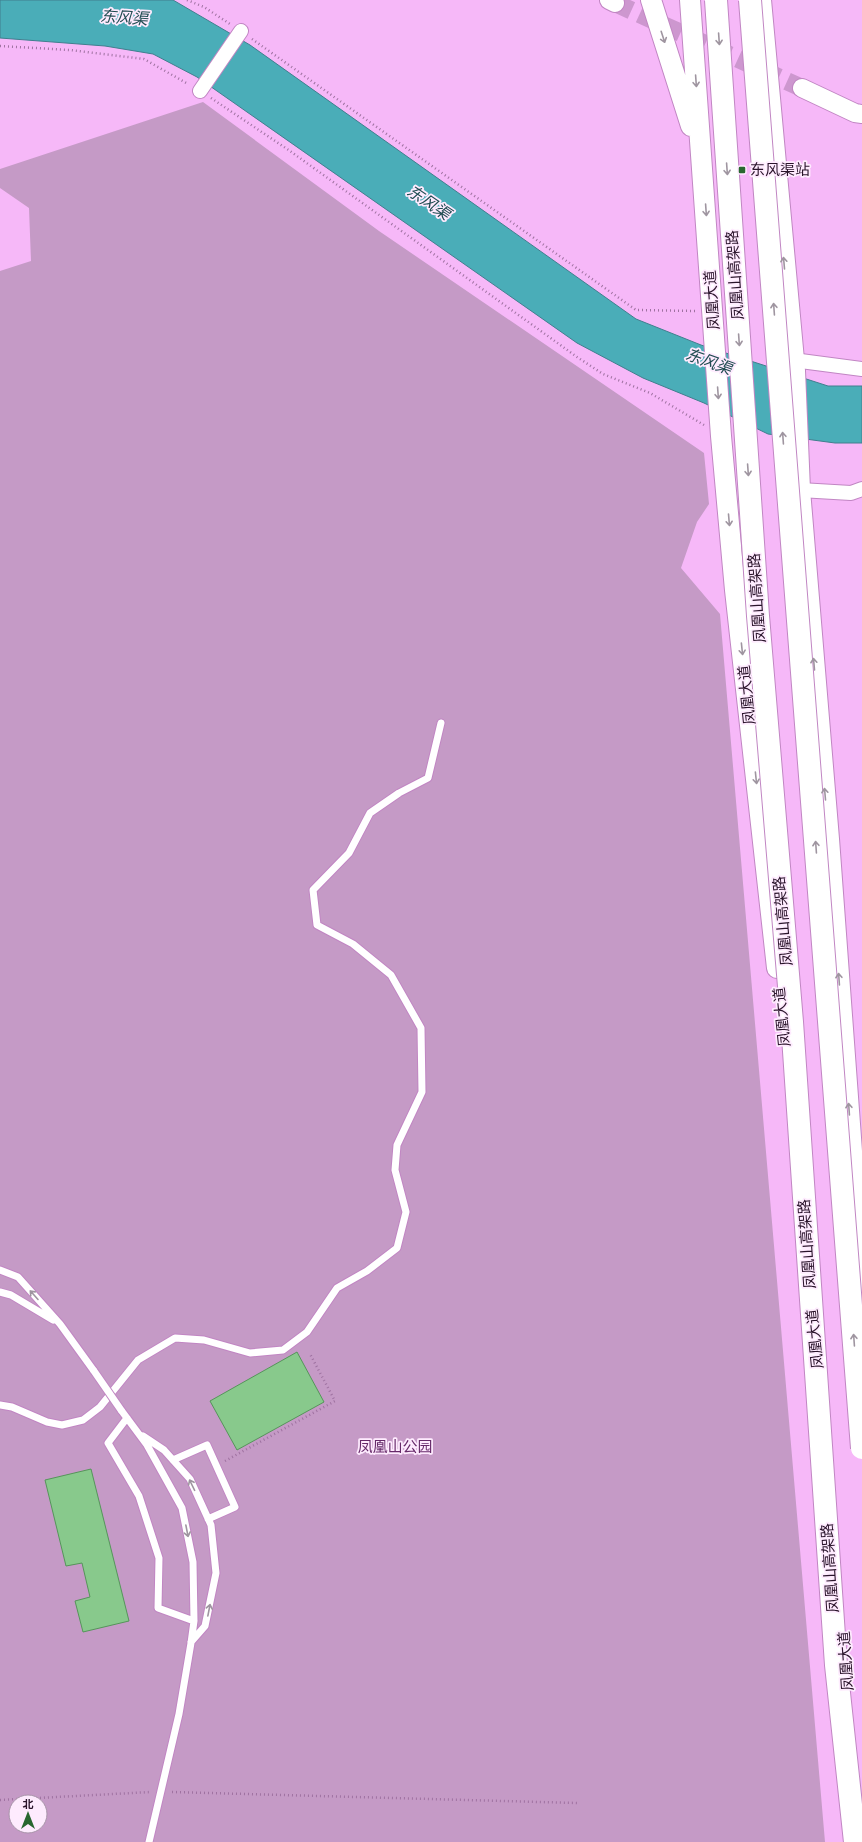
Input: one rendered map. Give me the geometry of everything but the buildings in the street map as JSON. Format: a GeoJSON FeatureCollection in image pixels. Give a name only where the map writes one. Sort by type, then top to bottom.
{"type":"FeatureCollection","features":[{"type":"Feature","properties":{"kind":"highway","name":"凤凰山高架路"},"geometry":{"type":"LineString","coordinates":[[716,0],[758,616],[792,1022],[836,1665],[855,1842]]}},
{"type":"Feature","properties":{"kind":"highway"},"geometry":{"type":"LineString","coordinates":[[750,0],[862,1448]]}},
{"type":"Feature","properties":{"kind":"main road"},"geometry":{"type":"LineString","coordinates":[[651,0],[702,158]]}},
{"type":"Feature","properties":{"kind":"main road","name":"凤凰大道"},"geometry":{"type":"LineString","coordinates":[[690,0],[721,430],[735,590],[773,927],[842,1606],[859,1842]]}},
{"type":"Feature","properties":{"kind":"main road"},"geometry":{"type":"LineString","coordinates":[[761,0],[794,366],[800,464],[800,490],[829,839],[862,1287]]}},
{"type":"Feature","properties":{"kind":"street"},"geometry":{"type":"LineString","coordinates":[[200,91],[241,31]]}},
{"type":"Feature","properties":{"kind":"street"},"geometry":{"type":"LineString","coordinates":[[802,88],[855,113],[862,114]]}},
{"type":"Feature","properties":{"kind":"street"},"geometry":{"type":"LineString","coordinates":[[794,366],[862,369]]}},
{"type":"Feature","properties":{"kind":"street"},"geometry":{"type":"LineString","coordinates":[[800,490],[852,493],[862,489]]}},
{"type":"Feature","properties":{"kind":"lane"},"geometry":{"type":"LineString","coordinates":[[0,1405],[26,1412],[47,1422],[62,1425],[83,1420],[100,1408],[138,1360],[175,1338],[204,1340],[250,1353],[282,1350],[307,1332],[337,1288],[367,1271],[397,1248],[406,1212],[395,1170],[397,1145],[422,1092],[421,1028],[391,975],[353,944],[316,925],[313,890],[349,853],[370,813],[399,793],[428,778],[441,723]]}},
{"type":"Feature","properties":{"kind":"lane"},"geometry":{"type":"LineString","coordinates":[[0,1270],[18,1277],[60,1324],[121,1410],[140,1434],[182,1508],[193,1562],[194,1621],[179,1714],[162,1792],[149,1842]]}},
{"type":"Feature","properties":{"kind":"lane"},"geometry":{"type":"LineString","coordinates":[[0,1292],[11,1294],[60,1324]]}},
{"type":"Feature","properties":{"kind":"lane"},"geometry":{"type":"LineString","coordinates":[[128,1418],[108,1443],[139,1496],[159,1558],[158,1608],[194,1621]]}},
{"type":"Feature","properties":{"kind":"lane"},"geometry":{"type":"LineString","coordinates":[[140,1434],[164,1450],[190,1479],[211,1525],[216,1573],[205,1626],[191,1643]]}},
{"type":"Feature","properties":{"kind":"lane"},"geometry":{"type":"LineString","coordinates":[[173,1460],[206,1445],[235,1507],[208,1519]]}},
{"type":"Feature","properties":{"kind":"path"},"geometry":{"type":"LineString","coordinates":[[187,0],[204,6],[241,31],[636,310],[713,312]]}},
{"type":"Feature","properties":{"kind":"path"},"geometry":{"type":"LineString","coordinates":[[0,46],[70,50],[144,59],[200,91],[290,151],[577,357],[603,374],[650,393],[721,430]]}},
{"type":"Feature","properties":{"kind":"path"},"geometry":{"type":"LineString","coordinates":[[216,1466],[335,1401],[310,1354]]}},
{"type":"Feature","properties":{"kind":"path"},"geometry":{"type":"LineString","coordinates":[[0,1800],[162,1792],[577,1803]]}},
{"type":"Feature","properties":{"kind":"green space","name":"凤凰山公园"},"geometry":{"type":"Polygon","coordinates":[[[203,102],[379,231],[704,453],[709,504],[697,522],[681,568],[720,614],[825,1842],[0,1842],[0,271],[31,261],[29,208],[0,188],[0,169],[203,102]]]}},
{"type":"Feature","properties":{"kind":"water","name":"东风渠"},"geometry":{"type":"Polygon","coordinates":[[[0,0],[173,0],[250,45],[636,319],[701,345],[828,386],[862,386],[862,443],[835,443],[768,434],[704,403],[643,378],[577,343],[197,77],[153,54],[105,46],[0,38],[0,0]]]}},
{"type":"Feature","properties":{"kind":"tunnel"},"geometry":{"type":"LineString","coordinates":[[615,3],[802,88]]}},
{"type":"Feature","properties":{"kind":"place","name":"东风渠站"},"geometry":{"type":"Point","coordinates":[742,170]}}]}
